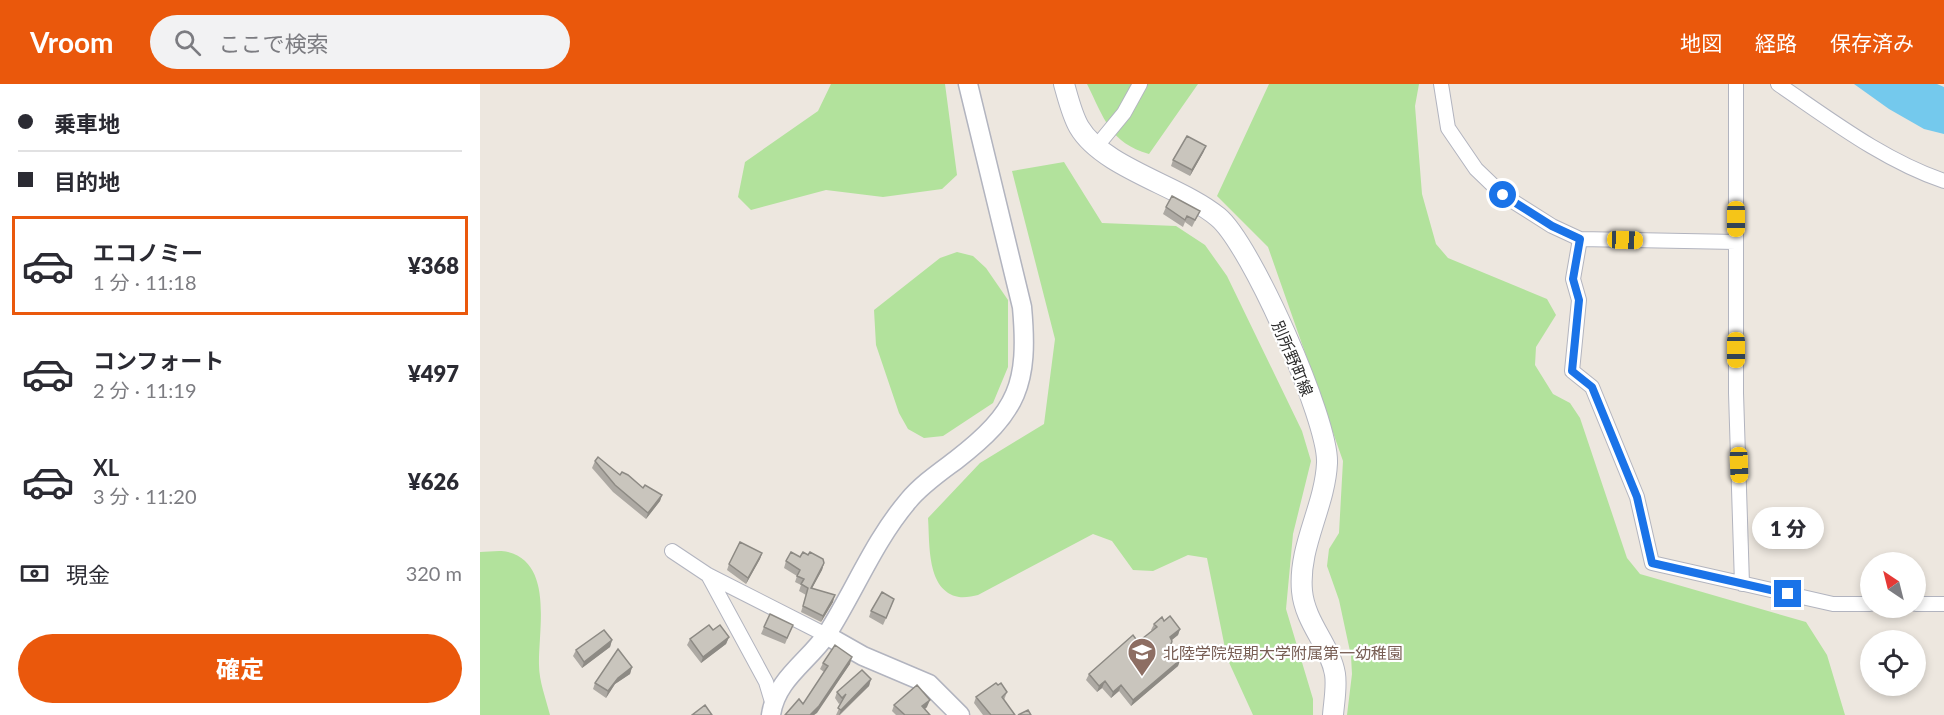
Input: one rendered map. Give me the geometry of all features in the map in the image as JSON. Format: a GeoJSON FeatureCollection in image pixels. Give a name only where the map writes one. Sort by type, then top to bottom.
{"type":"FeatureCollection","features":[{"type":"Feature","properties":{"kind":"main road","name":"別所野町線"},"geometry":{"type":"LineString","coordinates":[[1064,84],[1078,125],[1096,147],[1190,198],[1219,218],[1243,249],[1279,322],[1312,400],[1322,430],[1327,461],[1322,499],[1310,531],[1300,574],[1303,606],[1335,674],[1334,715]]}},
{"type":"Feature","properties":{"kind":"street"},"geometry":{"type":"LineString","coordinates":[[772,710],[791,671],[826,635],[887,529],[903,507],[937,475],[982,440],[1014,401],[1022,381],[1025,336],[1022,307],[968,84]]}},
{"type":"Feature","properties":{"kind":"street"},"geometry":{"type":"LineString","coordinates":[[1096,147],[1124,113],[1140,84]]}},
{"type":"Feature","properties":{"kind":"street"},"geometry":{"type":"LineString","coordinates":[[1441,84],[1448,128],[1476,169],[1503,195],[1552,226],[1580,239],[1736,242]]}},
{"type":"Feature","properties":{"kind":"street"},"geometry":{"type":"LineString","coordinates":[[1736,84],[1736,393],[1742,584]]}},
{"type":"Feature","properties":{"kind":"street"},"geometry":{"type":"LineString","coordinates":[[1778,84],[1853,136],[1924,174],[1944,181]]}},
{"type":"Feature","properties":{"kind":"street"},"geometry":{"type":"LineString","coordinates":[[1580,239],[1573,279],[1579,300],[1572,371],[1592,387],[1637,497],[1652,563],[1833,604],[1860,604]]}},
{"type":"Feature","properties":{"kind":"street"},"geometry":{"type":"LineString","coordinates":[[672,551],[708,575],[863,656],[929,684],[960,715]]}},
{"type":"Feature","properties":{"kind":"street"},"geometry":{"type":"LineString","coordinates":[[708,575],[766,682],[772,710]]}},
{"type":"Feature","properties":{"kind":"street"},"geometry":{"type":"LineString","coordinates":[[1926,604],[1944,604]]}},
{"type":"Feature","properties":{"kind":"green space"},"geometry":{"type":"Polygon","coordinates":[[[831,84],[945,84],[957,175],[942,189],[883,197],[826,190],[751,210],[738,197],[745,162],[818,111],[831,84]]]}},
{"type":"Feature","properties":{"kind":"green space"},"geometry":{"type":"Polygon","coordinates":[[[1087,84],[1198,84],[1149,154],[1125,143],[1117,136],[1104,118],[1087,84]]]}},
{"type":"Feature","properties":{"kind":"green space"},"geometry":{"type":"Polygon","coordinates":[[[1269,84],[1419,84],[1415,106],[1422,194],[1436,244],[1448,258],[1547,299],[1556,315],[1536,347],[1535,365],[1553,394],[1570,403],[1580,418],[1627,558],[1640,574],[1806,622],[1827,655],[1845,715],[1347,715],[1352,674],[1351,656],[1339,600],[1327,566],[1329,549],[1339,533],[1343,461],[1268,247],[1217,196],[1269,84]]]}},
{"type":"Feature","properties":{"kind":"green space"},"geometry":{"type":"Polygon","coordinates":[[[1064,162],[1102,223],[1176,226],[1205,245],[1227,276],[1302,431],[1311,461],[1293,534],[1286,609],[1313,699],[1313,715],[1253,715],[1227,658],[1207,558],[1188,555],[1153,571],[1133,570],[1112,541],[1093,534],[978,595],[959,597],[948,593],[935,576],[930,552],[928,518],[980,463],[1044,424],[1055,339],[1012,171],[1064,162]]]}},
{"type":"Feature","properties":{"kind":"green space"},"geometry":{"type":"Polygon","coordinates":[[[957,252],[973,256],[986,268],[1008,300],[1008,367],[993,403],[943,436],[924,438],[908,429],[899,413],[876,345],[874,310],[940,258],[957,252]]]}},
{"type":"Feature","properties":{"kind":"green space"},"geometry":{"type":"Polygon","coordinates":[[[480,552],[508,552],[522,559],[532,570],[538,584],[540,600],[539,671],[550,715],[480,715],[480,552]]]}},
{"type":"Feature","properties":{"kind":"water"},"geometry":{"type":"Polygon","coordinates":[[[1854,84],[1937,84],[1944,87],[1944,134],[1924,129],[1889,109],[1854,84]]]}},
{"type":"Feature","properties":{"kind":"building"},"geometry":{"type":"Polygon","coordinates":[[[1187,136],[1206,146],[1192,170],[1173,160],[1187,136]]]}},
{"type":"Feature","properties":{"kind":"building"},"geometry":{"type":"Polygon","coordinates":[[[1172,196],[1200,211],[1195,220],[1187,216],[1185,220],[1166,207],[1172,196]]]}},
{"type":"Feature","properties":{"kind":"building"},"geometry":{"type":"Polygon","coordinates":[[[598,457],[620,475],[622,472],[643,488],[645,485],[662,495],[648,513],[615,485],[595,461],[598,457]]]}},
{"type":"Feature","properties":{"kind":"building"},"geometry":{"type":"Polygon","coordinates":[[[740,542],[762,553],[748,578],[729,564],[740,542]]]}},
{"type":"Feature","properties":{"kind":"building"},"geometry":{"type":"Polygon","coordinates":[[[791,552],[800,557],[803,552],[808,555],[810,552],[823,559],[824,563],[811,588],[835,595],[823,616],[803,606],[808,588],[801,584],[804,579],[797,576],[800,570],[786,561],[791,552]]]}},
{"type":"Feature","properties":{"kind":"building"},"geometry":{"type":"Polygon","coordinates":[[[882,592],[894,599],[886,618],[871,611],[882,592]]]}},
{"type":"Feature","properties":{"kind":"building"},"geometry":{"type":"Polygon","coordinates":[[[770,614],[793,625],[787,638],[764,627],[770,614]]]}},
{"type":"Feature","properties":{"kind":"building"},"geometry":{"type":"Polygon","coordinates":[[[1170,616],[1180,629],[1170,637],[1172,641],[1170,648],[1180,660],[1133,700],[1121,685],[1113,692],[1105,681],[1099,686],[1089,674],[1133,635],[1138,642],[1157,627],[1154,624],[1162,617],[1164,621],[1170,616]]]}},
{"type":"Feature","properties":{"kind":"building"},"geometry":{"type":"Polygon","coordinates":[[[709,625],[713,630],[720,625],[729,637],[703,657],[690,639],[709,625]]]}},
{"type":"Feature","properties":{"kind":"building"},"geometry":{"type":"Polygon","coordinates":[[[604,630],[612,640],[584,662],[576,650],[604,630]]]}},
{"type":"Feature","properties":{"kind":"building"},"geometry":{"type":"Polygon","coordinates":[[[835,645],[852,657],[819,706],[810,715],[785,715],[799,699],[803,704],[828,666],[823,663],[835,645]]]}},
{"type":"Feature","properties":{"kind":"building"},"geometry":{"type":"Polygon","coordinates":[[[618,649],[632,667],[618,678],[608,691],[595,683],[618,649]]]}},
{"type":"Feature","properties":{"kind":"building"},"geometry":{"type":"Polygon","coordinates":[[[862,670],[871,679],[841,710],[838,708],[846,694],[842,698],[837,692],[862,670]]]}},
{"type":"Feature","properties":{"kind":"building"},"geometry":{"type":"Polygon","coordinates":[[[996,683],[998,685],[1001,683],[1007,692],[1002,697],[1015,715],[991,715],[976,697],[996,683]]]}},
{"type":"Feature","properties":{"kind":"building"},"geometry":{"type":"Polygon","coordinates":[[[917,685],[930,700],[922,706],[930,715],[905,715],[894,705],[917,685]]]}},
{"type":"Feature","properties":{"kind":"building"},"geometry":{"type":"Polygon","coordinates":[[[705,705],[712,715],[692,715],[705,705]]]}},
{"type":"Feature","properties":{"kind":"building"},"geometry":{"type":"Polygon","coordinates":[[[1028,710],[1031,715],[1018,715],[1028,710]]]}},
{"type":"Feature","properties":{"kind":"place","name":"北陸学院短期大学附属第一幼稚園"},"geometry":{"type":"Point","coordinates":[1142,678]}},
{"type":"Feature","properties":{"kind":"route"},"geometry":{"type":"LineString","coordinates":[[1503,195],[1552,226],[1580,239],[1573,279],[1579,300],[1572,371],[1592,387],[1637,497],[1652,563],[1788,594]]}}]}
